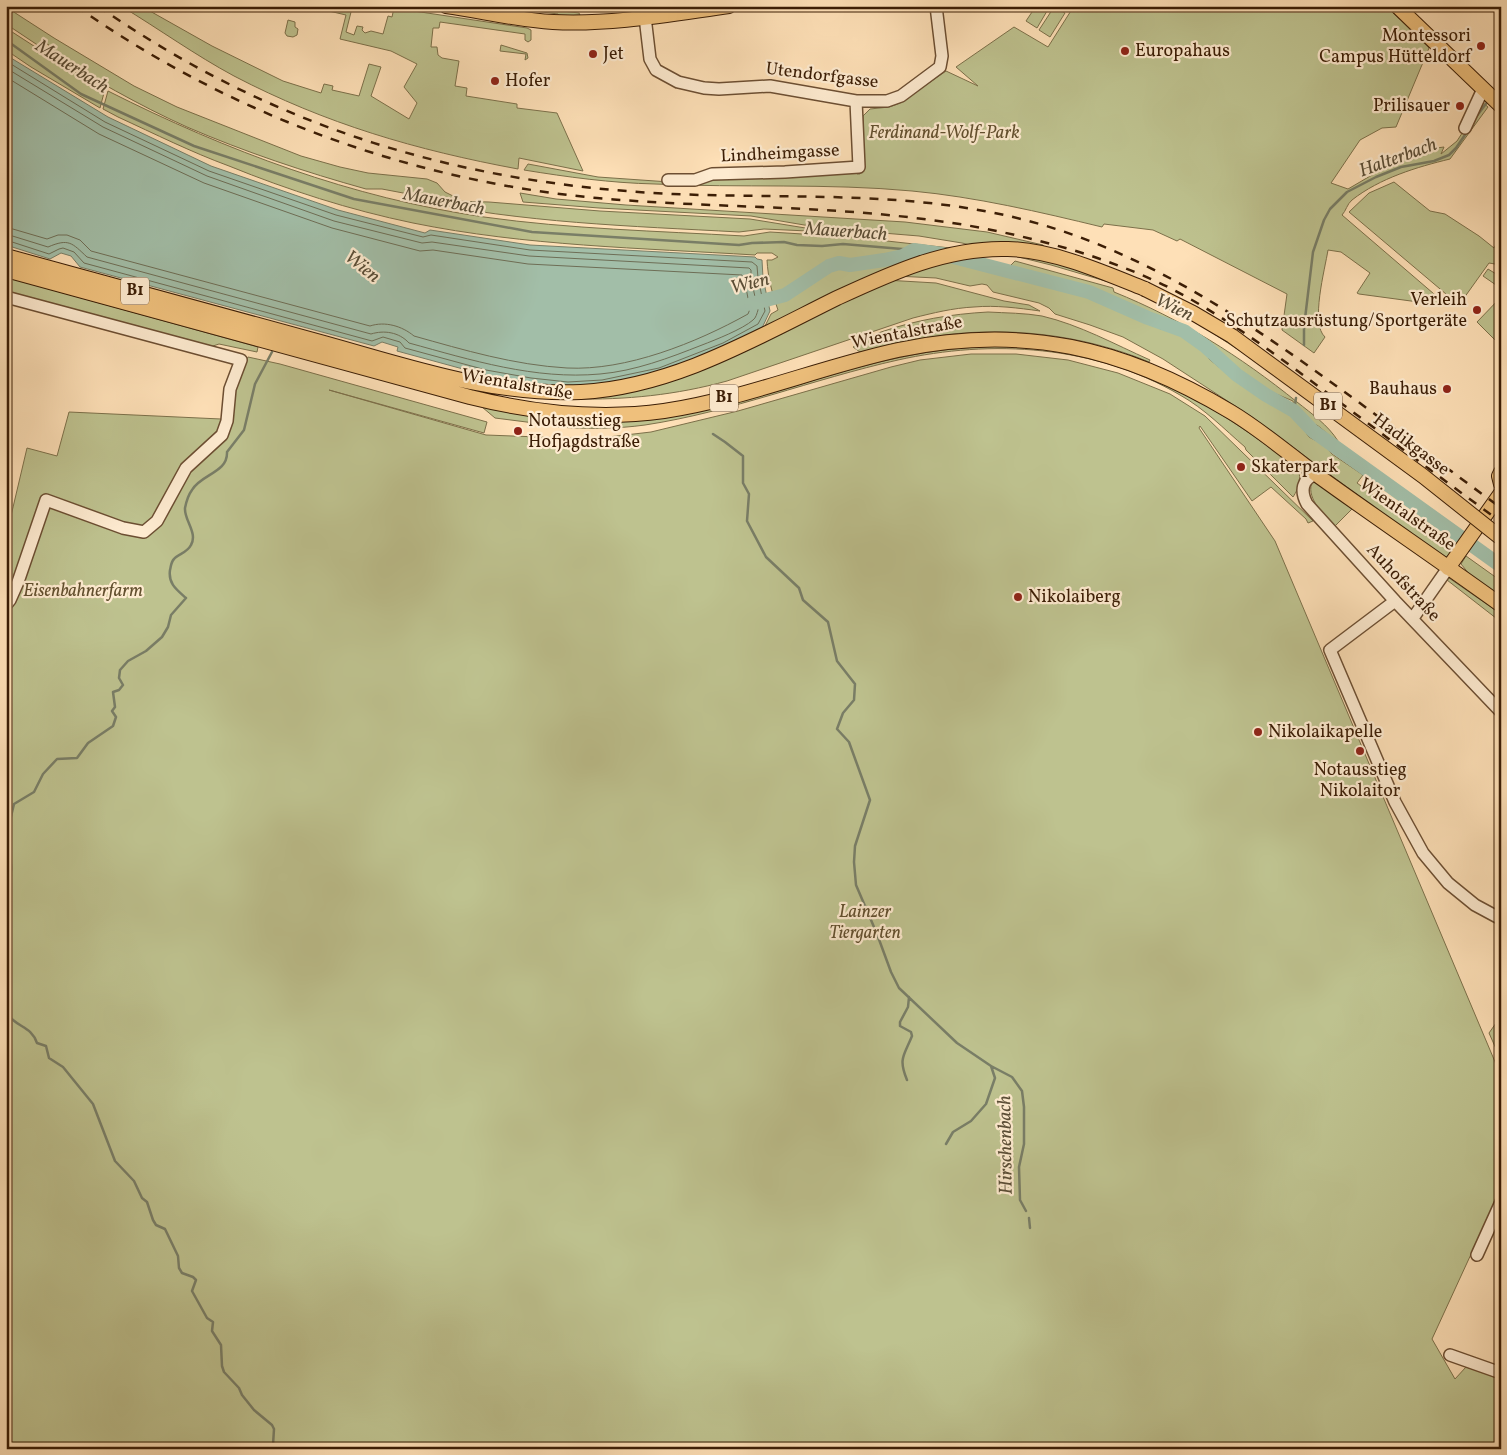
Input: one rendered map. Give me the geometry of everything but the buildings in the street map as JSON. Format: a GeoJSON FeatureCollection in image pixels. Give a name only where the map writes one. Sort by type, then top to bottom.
{"type":"FeatureCollection","features":[{"type":"Feature","properties":{"kind":"main road"},"geometry":{"type":"LineString","coordinates":[[446,6],[552,22],[605,21],[654,13],[729,6]]}},
{"type":"Feature","properties":{"kind":"main road"},"geometry":{"type":"LineString","coordinates":[[1397,6],[1492,97]]}},
{"type":"Feature","properties":{"kind":"main road","name":"Hadikgasse"},"geometry":{"type":"LineString","coordinates":[[678,372],[728,351],[904,268],[952,254],[981,250],[1009,248],[1039,253],[1082,265],[1145,288],[1193,312],[1232,336],[1414,470],[1501,538]]}},
{"type":"Feature","properties":{"kind":"main road","name":"B1"},"geometry":{"type":"LineString","coordinates":[[6,256],[290,341]]}},
{"type":"Feature","properties":{"kind":"main road","name":"B1"},"geometry":{"type":"LineString","coordinates":[[6,270],[262,333]]}},
{"type":"Feature","properties":{"kind":"main road","name":"Wientalstraße"},"geometry":{"type":"LineString","coordinates":[[290,341],[496,404],[543,412],[600,415],[645,413],[704,403],[866,358],[928,345],[979,339],[1017,340],[1049,342],[1088,350],[1119,358],[1149,370],[1185,386],[1233,413],[1316,474],[1451,564],[1501,605]]}},
{"type":"Feature","properties":{"kind":"main road","name":"Wientalstraße"},"geometry":{"type":"LineString","coordinates":[[290,341],[462,381],[526,390],[567,392],[606,389],[639,383],[678,372]]}},
{"type":"Feature","properties":{"kind":"main road"},"geometry":{"type":"LineString","coordinates":[[1501,472],[1499,476],[1501,484]]}},
{"type":"Feature","properties":{"kind":"main road"},"geometry":{"type":"LineString","coordinates":[[1451,564],[1501,493]]}},
{"type":"Feature","properties":{"kind":"street","name":"Utendorfgasse"},"geometry":{"type":"LineString","coordinates":[[654,13],[650,59],[659,73],[673,80],[709,88],[770,86],[868,102],[894,100],[940,67],[942,56],[936,6]]}},
{"type":"Feature","properties":{"kind":"street"},"geometry":{"type":"LineString","coordinates":[[1465,128],[1492,97]]}},
{"type":"Feature","properties":{"kind":"street","name":"Lindheimgasse"},"geometry":{"type":"LineString","coordinates":[[668,180],[695,180],[712,174],[858,167],[856,101]]}},
{"type":"Feature","properties":{"kind":"street"},"geometry":{"type":"LineString","coordinates":[[6,297],[241,360],[230,389],[227,421],[222,435],[186,468],[156,521],[144,532],[123,528],[46,500],[18,582],[6,605]]}},
{"type":"Feature","properties":{"kind":"street","name":"Auhofstraße"},"geometry":{"type":"LineString","coordinates":[[1316,474],[1307,479],[1302,491],[1307,504],[1501,712]]}},
{"type":"Feature","properties":{"kind":"street"},"geometry":{"type":"LineString","coordinates":[[1414,618],[1451,564]]}},
{"type":"Feature","properties":{"kind":"street"},"geometry":{"type":"LineString","coordinates":[[1395,600],[1330,650],[1395,802],[1424,853],[1448,883],[1475,905],[1501,919]]}},
{"type":"Feature","properties":{"kind":"street"},"geometry":{"type":"LineString","coordinates":[[1477,1254],[1501,1202]]}},
{"type":"Feature","properties":{"kind":"street"},"geometry":{"type":"LineString","coordinates":[[1450,1355],[1501,1373]]}},
{"type":"Feature","properties":{"kind":"green space"},"geometry":{"type":"Polygon","coordinates":[[[121,6],[141,6],[212,46],[283,81],[321,93],[324,84],[333,86],[332,90],[359,96],[369,64],[381,67],[371,96],[409,119],[417,103],[404,87],[417,64],[391,51],[340,39],[346,15],[316,8],[316,6],[352,8],[346,32],[354,35],[357,26],[363,27],[362,30],[365,33],[371,31],[383,34],[388,16],[392,17],[394,8],[527,28],[531,30],[531,40],[528,42],[525,40],[525,34],[440,22],[439,28],[433,28],[431,47],[437,47],[438,55],[442,58],[459,61],[455,86],[467,88],[466,96],[517,104],[517,108],[557,113],[583,171],[519,158],[518,169],[480,162],[408,144],[337,122],[268,93],[234,76],[121,6]]]}},
{"type":"Feature","properties":{"kind":"green space"},"geometry":{"type":"Polygon","coordinates":[[[495,6],[523,6],[579,13],[580,15],[559,16],[558,14],[495,6]]]}},
{"type":"Feature","properties":{"kind":"green space"},"geometry":{"type":"Polygon","coordinates":[[[1036,6],[1050,6],[1037,28],[1026,21],[1036,6]]]}},
{"type":"Feature","properties":{"kind":"green space","name":"Ferdinand-Wolf-Park"},"geometry":{"type":"Polygon","coordinates":[[[1074,6],[1386,6],[1429,48],[1396,127],[1382,128],[1360,140],[1331,183],[1348,189],[1413,151],[1444,147],[1441,154],[1457,141],[1482,102],[1488,107],[1450,159],[1412,170],[1374,185],[1352,200],[1342,215],[1448,306],[1359,294],[1357,293],[1370,273],[1341,252],[1328,250],[1319,309],[1319,321],[1325,337],[1314,353],[1282,330],[1287,294],[1180,239],[1177,241],[1153,230],[1104,224],[1102,227],[984,201],[912,191],[816,186],[639,183],[589,179],[524,170],[528,164],[598,177],[684,183],[712,176],[856,170],[857,174],[860,174],[864,170],[863,116],[870,109],[889,107],[900,103],[946,71],[978,86],[956,67],[1014,27],[1048,47],[1074,6]]]}},
{"type":"Feature","properties":{"kind":"green space"},"geometry":{"type":"Polygon","coordinates":[[[6,7],[134,86],[177,107],[301,156],[368,173],[427,179],[437,183],[445,192],[457,198],[419,196],[382,189],[366,189],[275,161],[187,127],[98,81],[47,51],[49,45],[47,44],[42,48],[6,24],[6,7]]]}},
{"type":"Feature","properties":{"kind":"green space"},"geometry":{"type":"Polygon","coordinates":[[[1054,7],[1065,13],[1050,37],[1039,30],[1054,7]]]}},
{"type":"Feature","properties":{"kind":"green space"},"geometry":{"type":"Polygon","coordinates":[[[288,20],[295,22],[295,27],[298,29],[297,35],[293,37],[287,36],[285,33],[288,20]]]}},
{"type":"Feature","properties":{"kind":"green space"},"geometry":{"type":"Polygon","coordinates":[[[6,28],[71,70],[105,89],[100,108],[6,50],[6,28]]]}},
{"type":"Feature","properties":{"kind":"green space"},"geometry":{"type":"Polygon","coordinates":[[[501,45],[527,53],[528,58],[525,60],[526,54],[500,51],[501,45]]]}},
{"type":"Feature","properties":{"kind":"green space"},"geometry":{"type":"Polygon","coordinates":[[[108,91],[198,133],[291,169],[338,185],[435,209],[516,221],[581,227],[744,236],[770,232],[851,237],[950,248],[878,272],[764,328],[771,314],[778,310],[767,260],[778,257],[772,253],[757,253],[755,255],[584,245],[498,237],[389,218],[297,191],[251,175],[173,143],[103,109],[108,91]]]}},
{"type":"Feature","properties":{"kind":"green space"},"geometry":{"type":"Polygon","coordinates":[[[1394,182],[1430,211],[1445,214],[1494,248],[1501,235],[1501,265],[1489,263],[1459,305],[1349,212],[1369,193],[1394,182]]]}},
{"type":"Feature","properties":{"kind":"green space"},"geometry":{"type":"Polygon","coordinates":[[[520,193],[556,199],[626,205],[905,222],[987,232],[1043,245],[1053,261],[1113,281],[1171,305],[1206,326],[1263,366],[1193,320],[1119,285],[1051,265],[962,243],[919,236],[822,228],[751,216],[523,202],[520,193]]]}},
{"type":"Feature","properties":{"kind":"green space"},"geometry":{"type":"Polygon","coordinates":[[[415,200],[489,202],[600,211],[750,219],[830,232],[764,229],[739,232],[536,219],[455,208],[415,200]]]}},
{"type":"Feature","properties":{"kind":"green space"},"geometry":{"type":"Polygon","coordinates":[[[948,259],[1089,296],[1161,329],[1184,334],[1208,353],[1209,359],[1235,380],[1285,409],[1295,417],[1309,437],[1326,446],[1332,454],[1363,475],[1357,483],[1437,541],[1453,550],[1448,557],[1443,558],[1252,417],[1163,359],[1123,337],[1055,314],[1049,308],[1039,303],[993,292],[987,285],[970,286],[936,278],[895,276],[948,259]]]}},
{"type":"Feature","properties":{"kind":"green space"},"geometry":{"type":"Polygon","coordinates":[[[1015,261],[1113,288],[1114,292],[1163,314],[1209,340],[1254,369],[1319,420],[1338,441],[1311,423],[1306,415],[1294,408],[1293,401],[1269,391],[1214,352],[1213,346],[1189,329],[1127,306],[1112,296],[1086,286],[1072,284],[1010,266],[1015,261]]]}},
{"type":"Feature","properties":{"kind":"green space"},"geometry":{"type":"Polygon","coordinates":[[[1488,269],[1501,277],[1496,285],[1483,276],[1488,269]]]}},
{"type":"Feature","properties":{"kind":"green space"},"geometry":{"type":"Polygon","coordinates":[[[6,277],[258,347],[257,352],[219,344],[204,349],[6,293],[6,277]]]}},
{"type":"Feature","properties":{"kind":"green space"},"geometry":{"type":"Polygon","coordinates":[[[885,280],[936,283],[1004,301],[1029,305],[1040,311],[990,306],[943,311],[913,318],[708,386],[651,396],[573,399],[585,397],[885,280]]]}},
{"type":"Feature","properties":{"kind":"green space"},"geometry":{"type":"Polygon","coordinates":[[[1501,297],[1501,346],[1477,322],[1501,297]]]}},
{"type":"Feature","properties":{"kind":"green space"},"geometry":{"type":"Polygon","coordinates":[[[988,312],[1036,315],[1070,324],[1150,360],[1149,362],[1123,352],[1070,339],[1014,332],[958,333],[860,352],[853,347],[881,332],[907,324],[947,316],[988,312]]]}},
{"type":"Feature","properties":{"kind":"green space"},"geometry":{"type":"Polygon","coordinates":[[[1000,346],[1034,348],[1085,355],[1118,364],[1156,379],[1218,413],[1296,467],[1300,479],[1297,490],[1293,497],[1245,447],[1206,413],[1180,395],[1147,378],[1113,365],[1078,356],[1042,351],[1006,349],[934,353],[866,368],[740,404],[677,419],[623,427],[558,427],[651,419],[680,414],[742,401],[856,368],[902,357],[951,349],[1000,346]]]}},
{"type":"Feature","properties":{"kind":"green space","name":"Lainzer Tiergarten"},"geometry":{"type":"Polygon","coordinates":[[[971,354],[1016,354],[1068,360],[1118,373],[1170,394],[1205,416],[1313,521],[1308,523],[1271,487],[1252,501],[1200,426],[1199,428],[1275,541],[1501,1076],[1501,1189],[1432,1339],[1455,1379],[1466,1367],[1501,1379],[1501,1449],[6,1449],[6,537],[27,448],[57,456],[69,412],[221,419],[232,422],[234,388],[248,357],[280,364],[487,422],[484,433],[329,390],[486,435],[591,439],[651,432],[738,411],[891,367],[920,360],[971,354]]]}},
{"type":"Feature","properties":{"kind":"green space"},"geometry":{"type":"Polygon","coordinates":[[[482,407],[532,416],[570,420],[550,425],[495,418],[482,407]]]}},
{"type":"Feature","properties":{"kind":"green space"},"geometry":{"type":"Polygon","coordinates":[[[1313,480],[1352,509],[1334,527],[1313,499],[1311,486],[1313,480]]]}},
{"type":"Feature","properties":{"kind":"green space"},"geometry":{"type":"Polygon","coordinates":[[[1466,556],[1501,581],[1501,599],[1470,575],[1461,564],[1466,556]]]}},
{"type":"Feature","properties":{"kind":"green space"},"geometry":{"type":"Polygon","coordinates":[[[1449,578],[1501,614],[1501,622],[1447,580],[1449,578]]]}},
{"type":"Feature","properties":{"kind":"green space"},"geometry":{"type":"Polygon","coordinates":[[[1501,1016],[1501,1060],[1489,1033],[1501,1016]]]}},
{"type":"Feature","properties":{"kind":"water"},"geometry":{"type":"Polygon","coordinates":[[[6,55],[108,117],[211,166],[338,210],[425,233],[430,230],[530,245],[755,257],[762,260],[763,278],[770,311],[762,328],[726,348],[660,373],[602,385],[568,387],[485,375],[397,351],[398,347],[382,342],[374,346],[80,267],[71,256],[61,253],[50,259],[6,245],[6,55]]]}},
{"type":"Feature","properties":{"kind":"waterway","name":"Mauerbach"},"geometry":{"type":"LineString","coordinates":[[6,40],[81,94],[194,146],[354,199],[532,232],[739,245],[784,242],[797,245],[822,246],[843,244],[914,250]]}},
{"type":"Feature","properties":{"kind":"waterway","name":"Halterbach"},"geometry":{"type":"LineString","coordinates":[[1495,93],[1501,87]]}},
{"type":"Feature","properties":{"kind":"waterway","name":"Halterbach"},"geometry":{"type":"LineString","coordinates":[[1476,117],[1488,101]]}},
{"type":"Feature","properties":{"kind":"waterway","name":"Halterbach"},"geometry":{"type":"LineString","coordinates":[[1304,345],[1304,327],[1313,252],[1324,220],[1330,209],[1347,192],[1376,177],[1401,167],[1434,161],[1449,155],[1467,132]]}},
{"type":"Feature","properties":{"kind":"waterway","name":"Wien"},"geometry":{"type":"LineString","coordinates":[[751,304],[785,295],[829,266],[839,263],[850,265],[884,260],[903,256],[914,250],[942,254],[1089,292],[1148,318],[1184,331],[1205,346],[1237,375],[1294,411],[1313,431],[1501,566]]}},
{"type":"Feature","properties":{"kind":"waterway"},"geometry":{"type":"LineString","coordinates":[[6,882],[11,872],[7,840],[14,804],[34,792],[43,774],[57,759],[77,758],[88,743],[113,726],[116,717],[112,711],[115,707],[113,692],[119,690],[123,685],[119,678],[120,670],[128,661],[146,651],[162,637],[168,627],[171,615],[186,598],[174,586],[170,575],[173,560],[187,550],[193,540],[192,531],[185,513],[188,499],[201,480],[223,465],[227,452],[244,430],[255,384],[272,352]]}},
{"type":"Feature","properties":{"kind":"waterway","name":"Halterbach"},"geometry":{"type":"LineString","coordinates":[[1294,411],[1296,398]]}},
{"type":"Feature","properties":{"kind":"waterway","name":"Hirschenbach"},"geometry":{"type":"LineString","coordinates":[[713,434],[743,456],[743,483],[749,494],[747,521],[766,557],[799,588],[803,600],[828,622],[837,661],[855,684],[854,700],[843,713],[837,729],[849,742],[870,800],[855,846],[856,885],[891,972],[899,988],[957,1043],[991,1066],[1012,1077],[1022,1091],[1024,1144],[1019,1167],[1020,1200],[1026,1211]]}},
{"type":"Feature","properties":{"kind":"waterway"},"geometry":{"type":"LineString","coordinates":[[907,1080],[904,1073],[903,1057],[912,1036],[911,1032],[900,1026],[900,1022],[908,1007],[909,997]]}},
{"type":"Feature","properties":{"kind":"waterway"},"geometry":{"type":"LineString","coordinates":[[6,1011],[14,1021],[31,1033],[37,1043],[46,1046],[49,1058],[63,1067],[93,1104],[115,1161],[134,1181],[142,1198],[147,1202],[156,1225],[165,1229],[178,1256],[179,1268],[182,1273],[196,1280],[192,1291],[207,1318],[213,1322],[212,1331],[221,1345],[224,1372],[239,1388],[254,1410],[272,1425],[274,1429],[273,1445],[276,1449]]}},
{"type":"Feature","properties":{"kind":"waterway"},"geometry":{"type":"LineString","coordinates":[[946,1144],[953,1132],[971,1121],[986,1104],[995,1078],[991,1066]]}},
{"type":"Feature","properties":{"kind":"waterway","name":"Hirschenbach"},"geometry":{"type":"LineString","coordinates":[[1029,1218],[1030,1228]]}},
{"type":"Feature","properties":{"kind":"railway"},"geometry":{"type":"LineString","coordinates":[[76,6],[135,45],[196,79],[259,110],[324,136],[390,158],[458,176],[527,189],[597,198],[680,204],[806,209],[931,220],[968,225],[1022,237],[1076,251],[1112,263],[1170,288],[1231,324],[1501,522]]}},
{"type":"Feature","properties":{"kind":"railway"},"geometry":{"type":"LineString","coordinates":[[98,6],[165,49],[233,86],[302,117],[372,142],[444,163],[518,178],[594,188],[673,194],[850,198],[938,204],[981,210],[1025,220],[1070,234],[1114,251],[1156,271],[1197,293],[1237,318],[1276,343],[1353,398],[1501,508]]}},
{"type":"Feature","properties":{"kind":"place","name":"Montessori Campus Hütteldorf"},"geometry":{"type":"Point","coordinates":[1481,46]}},
{"type":"Feature","properties":{"kind":"place","name":"Europahaus"},"geometry":{"type":"Point","coordinates":[1125,51]}},
{"type":"Feature","properties":{"kind":"place","name":"Jet"},"geometry":{"type":"Point","coordinates":[593,54]}},
{"type":"Feature","properties":{"kind":"place","name":"Hofer"},"geometry":{"type":"Point","coordinates":[495,81]}},
{"type":"Feature","properties":{"kind":"place","name":"Prilisauer"},"geometry":{"type":"Point","coordinates":[1460,106]}},
{"type":"Feature","properties":{"kind":"place","name":"Verleih Schutzausrüstung/Sportgeräte"},"geometry":{"type":"Point","coordinates":[1477,310]}},
{"type":"Feature","properties":{"kind":"place","name":"Bauhaus"},"geometry":{"type":"Point","coordinates":[1447,389]}},
{"type":"Feature","properties":{"kind":"place","name":"Notausstieg Hofjagdstraße"},"geometry":{"type":"Point","coordinates":[518,431]}},
{"type":"Feature","properties":{"kind":"place","name":"Skaterpark"},"geometry":{"type":"Point","coordinates":[1241,467]}},
{"type":"Feature","properties":{"kind":"place","name":"Nikolaiberg"},"geometry":{"type":"Point","coordinates":[1018,597]}},
{"type":"Feature","properties":{"kind":"place","name":"Nikolaikapelle"},"geometry":{"type":"Point","coordinates":[1258,732]}},
{"type":"Feature","properties":{"kind":"place","name":"Notausstieg Nikolaitor"},"geometry":{"type":"Point","coordinates":[1360,751]}},
{"type":"Feature","properties":{"kind":"park label","name":"Eisenbahnerfarm"},"geometry":{"type":"Point","coordinates":[83,591]}}]}
